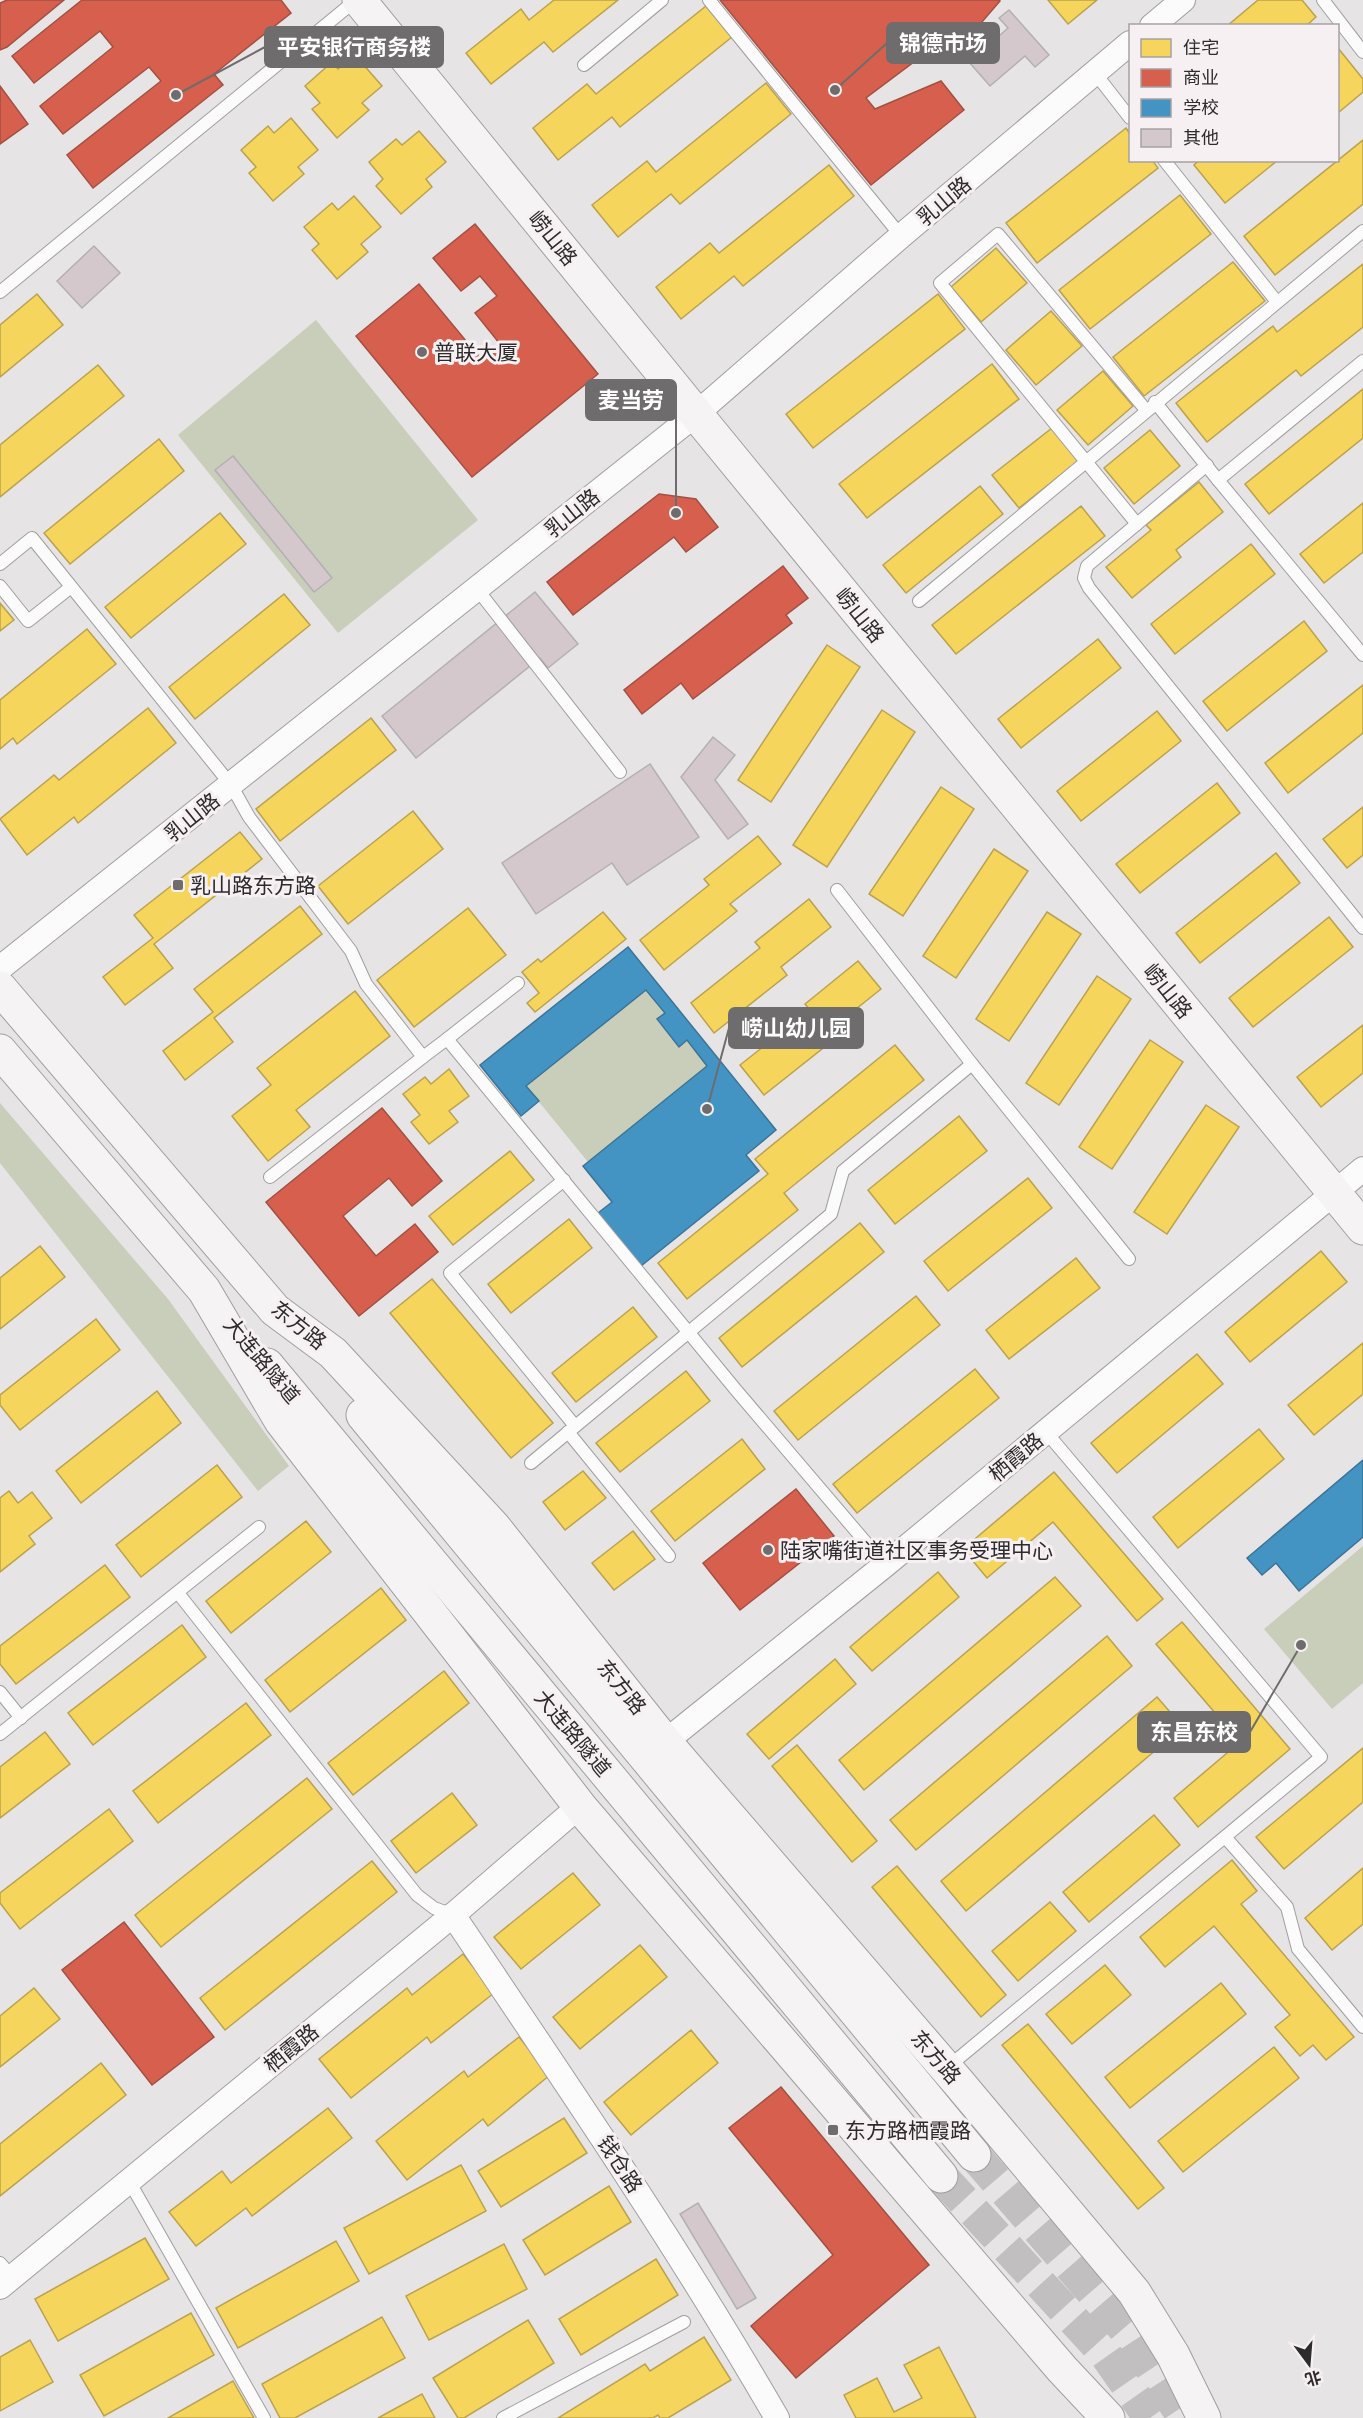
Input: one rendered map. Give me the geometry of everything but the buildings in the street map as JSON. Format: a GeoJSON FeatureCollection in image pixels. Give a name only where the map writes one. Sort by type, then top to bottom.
{"type":"FeatureCollection","features":[{"type":"Feature","properties":{"kind":"main road","name":"崂山路"},"geometry":{"type":"LineString","coordinates":[[358,0],[1363,1228]]}},
{"type":"Feature","properties":{"kind":"main road","name":"东方路"},"geometry":{"type":"LineString","coordinates":[[0,988],[276,1310],[333,1353],[494,1527],[665,1742],[946,2068],[1134,2292],[1173,2355],[1204,2418]]}},
{"type":"Feature","properties":{"kind":"main road"},"geometry":{"type":"LineString","coordinates":[[0,1051],[204,1290],[281,1421],[582,1809],[1054,2360],[1108,2418]]}},
{"type":"Feature","properties":{"kind":"main road","name":"大连路隧道"},"geometry":{"type":"LineString","coordinates":[[204,1290],[941,2176]]}},
{"type":"Feature","properties":{"kind":"main road","name":"大连路隧道"},"geometry":{"type":"LineString","coordinates":[[276,1310],[974,2156]]}},
{"type":"Feature","properties":{"kind":"street"},"geometry":{"type":"LineString","coordinates":[[1154,24],[1183,0]]}},
{"type":"Feature","properties":{"kind":"street","name":"乳山路"},"geometry":{"type":"LineString","coordinates":[[0,968],[696,414],[901,237],[1129,46]]}},
{"type":"Feature","properties":{"kind":"street","name":"栖霞路"},"geometry":{"type":"LineString","coordinates":[[665,1742],[1046,1432],[1363,1169]]}},
{"type":"Feature","properties":{"kind":"street","name":"栖霞路"},"geometry":{"type":"LineString","coordinates":[[4,2276],[129,2181],[453,1915],[568,1816],[582,1809]]}},
{"type":"Feature","properties":{"kind":"street","name":"钱仓路"},"geometry":{"type":"LineString","coordinates":[[453,1915],[603,2137],[722,2322],[777,2418]]}},
{"type":"Feature","properties":{"kind":"lane"},"geometry":{"type":"LineString","coordinates":[[0,292],[358,0]]}},
{"type":"Feature","properties":{"kind":"lane"},"geometry":{"type":"LineString","coordinates":[[584,65],[662,0]]}},
{"type":"Feature","properties":{"kind":"lane"},"geometry":{"type":"LineString","coordinates":[[709,0],[901,237]]}},
{"type":"Feature","properties":{"kind":"lane"},"geometry":{"type":"LineString","coordinates":[[1323,0],[1363,52]]}},
{"type":"Feature","properties":{"kind":"lane"},"geometry":{"type":"LineString","coordinates":[[1095,74],[1129,116]]}},
{"type":"Feature","properties":{"kind":"lane"},"geometry":{"type":"LineString","coordinates":[[1166,162],[1277,302]]}},
{"type":"Feature","properties":{"kind":"lane"},"geometry":{"type":"LineString","coordinates":[[919,601],[1150,406],[1363,231]]}},
{"type":"Feature","properties":{"kind":"lane"},"geometry":{"type":"LineString","coordinates":[[1137,524],[940,283],[998,234],[1150,406],[1207,465],[1363,655]]}},
{"type":"Feature","properties":{"kind":"lane"},"geometry":{"type":"LineString","coordinates":[[1218,480],[1363,361]]}},
{"type":"Feature","properties":{"kind":"lane"},"geometry":{"type":"LineString","coordinates":[[1207,465],[1087,566],[1084,578],[1089,588],[1363,928]]}},
{"type":"Feature","properties":{"kind":"lane"},"geometry":{"type":"LineString","coordinates":[[0,564],[32,538],[231,785],[249,817],[351,951],[366,984],[423,1057]]}},
{"type":"Feature","properties":{"kind":"lane"},"geometry":{"type":"LineString","coordinates":[[0,586],[28,621],[71,587]]}},
{"type":"Feature","properties":{"kind":"lane"},"geometry":{"type":"LineString","coordinates":[[477,589],[620,772]]}},
{"type":"Feature","properties":{"kind":"lane"},"geometry":{"type":"LineString","coordinates":[[837,890],[972,1064],[1129,1258]]}},
{"type":"Feature","properties":{"kind":"lane"},"geometry":{"type":"LineString","coordinates":[[270,1177],[518,982]]}},
{"type":"Feature","properties":{"kind":"lane"},"geometry":{"type":"LineString","coordinates":[[447,1039],[688,1331],[885,1564]]}},
{"type":"Feature","properties":{"kind":"lane"},"geometry":{"type":"LineString","coordinates":[[531,1463],[831,1214],[843,1171],[972,1064]]}},
{"type":"Feature","properties":{"kind":"lane"},"geometry":{"type":"LineString","coordinates":[[564,1180],[450,1273],[669,1556]]}},
{"type":"Feature","properties":{"kind":"lane"},"geometry":{"type":"LineString","coordinates":[[946,2068],[1321,1757],[1046,1432]]}},
{"type":"Feature","properties":{"kind":"lane"},"geometry":{"type":"LineString","coordinates":[[0,1734],[259,1527]]}},
{"type":"Feature","properties":{"kind":"lane"},"geometry":{"type":"LineString","coordinates":[[178,1593],[417,1895],[434,1908],[453,1915]]}},
{"type":"Feature","properties":{"kind":"lane"},"geometry":{"type":"LineString","coordinates":[[0,1692],[21,1718]]}},
{"type":"Feature","properties":{"kind":"lane"},"geometry":{"type":"LineString","coordinates":[[1225,1837],[1287,1907],[1298,1948],[1363,2027]]}},
{"type":"Feature","properties":{"kind":"lane"},"geometry":{"type":"LineString","coordinates":[[129,2181],[264,2418]]}},
{"type":"Feature","properties":{"kind":"lane"},"geometry":{"type":"LineString","coordinates":[[503,2418],[684,2322]]}},
{"type":"Feature","properties":{"kind":"green space"},"geometry":{"type":"Polygon","coordinates":[[[316,320],[478,520],[338,633],[178,435],[316,320]]]}},
{"type":"Feature","properties":{"kind":"green space"},"geometry":{"type":"Polygon","coordinates":[[[646,990],[665,1013],[657,1020],[678,1046],[687,1040],[707,1066],[588,1162],[526,1086],[646,990]]]}},
{"type":"Feature","properties":{"kind":"green space"},"geometry":{"type":"Polygon","coordinates":[[[0,1103],[168,1299],[289,1466],[258,1491],[0,1163],[0,1103]]]}},
{"type":"Feature","properties":{"kind":"green space"},"geometry":{"type":"Polygon","coordinates":[[[1363,1546],[1363,1683],[1332,1709],[1264,1629],[1363,1546]]]}},
{"type":"Feature","properties":{"kind":"tunnel"},"geometry":{"type":"LineString","coordinates":[[974,2155],[1128,2333],[1184,2418]]}},
{"type":"Feature","properties":{"kind":"tunnel"},"geometry":{"type":"LineString","coordinates":[[941,2176],[1106,2355],[1150,2418]]}},
{"type":"Feature","properties":{"kind":"place","name":"锦德市场"},"geometry":{"type":"Point","coordinates":[835,90]}},
{"type":"Feature","properties":{"kind":"place","name":"平安银行商务楼"},"geometry":{"type":"Point","coordinates":[176,95]}},
{"type":"Feature","properties":{"kind":"place","name":"普联大厦"},"geometry":{"type":"Point","coordinates":[422,352]}},
{"type":"Feature","properties":{"kind":"place","name":"麦当劳"},"geometry":{"type":"Point","coordinates":[676,513]}},
{"type":"Feature","properties":{"kind":"place","name":"乳山路东方路"},"geometry":{"type":"Point","coordinates":[178,885]}},
{"type":"Feature","properties":{"kind":"place","name":"崂山幼儿园"},"geometry":{"type":"Point","coordinates":[707,1109]}},
{"type":"Feature","properties":{"kind":"place","name":"陆家嘴街道社区事务受理中心"},"geometry":{"type":"Point","coordinates":[768,1550]}},
{"type":"Feature","properties":{"kind":"place","name":"东昌东校"},"geometry":{"type":"Point","coordinates":[1301,1645]}},
{"type":"Feature","properties":{"kind":"place","name":"东方路栖霞路"},"geometry":{"type":"Point","coordinates":[833,2130]}}]}
